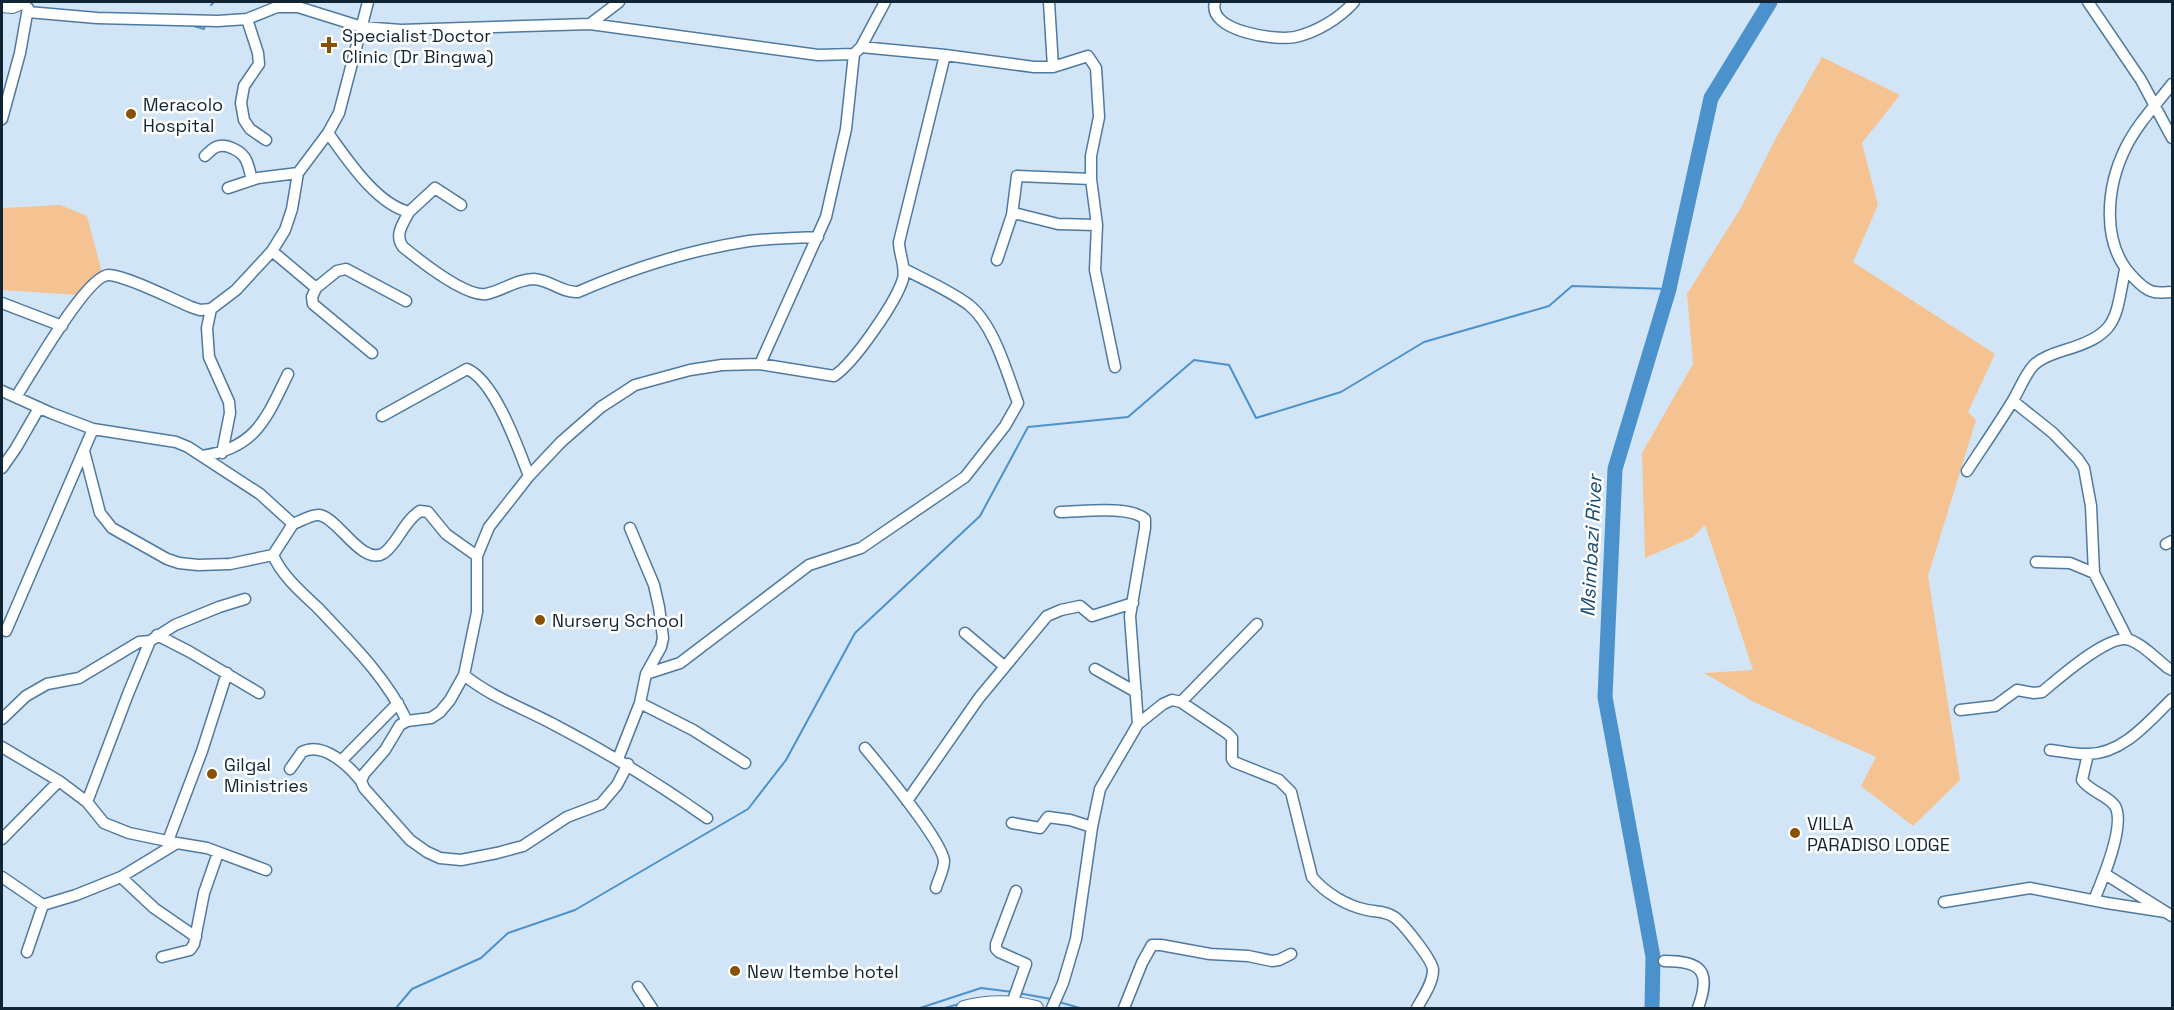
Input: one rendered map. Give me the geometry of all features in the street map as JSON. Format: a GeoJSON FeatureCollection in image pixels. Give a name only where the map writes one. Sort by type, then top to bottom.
{"type":"FeatureCollection","features":[{"type":"Feature","properties":{"kind":"main road"},"geometry":{"type":"LineString","coordinates":[[2,5],[26,5]]}},
{"type":"Feature","properties":{"kind":"main road"},"geometry":{"type":"LineString","coordinates":[[964,1008],[1012,1004],[1036,1008]]}},
{"type":"Feature","properties":{"kind":"street"},"geometry":{"type":"LineString","coordinates":[[16,397],[79,299],[99,277],[108,275],[131,282],[190,307],[200,310],[212,309],[236,290],[273,251],[285,230],[292,209],[298,173],[328,133],[339,113],[368,2]]}},
{"type":"Feature","properties":{"kind":"street"},"geometry":{"type":"LineString","coordinates":[[590,24],[619,2]]}},
{"type":"Feature","properties":{"kind":"street"},"geometry":{"type":"LineString","coordinates":[[760,364],[826,216],[846,129],[858,51],[885,2]]}},
{"type":"Feature","properties":{"kind":"street"},"geometry":{"type":"LineString","coordinates":[[1049,2],[1053,66]]}},
{"type":"Feature","properties":{"kind":"street"},"geometry":{"type":"LineString","coordinates":[[1215,2],[1215,12],[1221,21],[1265,38],[1294,37],[1332,22],[1354,2]]}},
{"type":"Feature","properties":{"kind":"street"},"geometry":{"type":"LineString","coordinates":[[2088,2],[2141,80],[2172,138]]}},
{"type":"Feature","properties":{"kind":"street"},"geometry":{"type":"LineString","coordinates":[[2,119],[20,53],[26,5],[96,18],[218,21],[247,19],[277,7],[298,7],[362,27],[401,30],[590,24],[818,55],[858,51],[945,55],[1034,67],[1053,66],[1088,56],[1096,68],[1099,117],[1091,156],[1091,179],[1097,225],[1095,270],[1115,367]]}},
{"type":"Feature","properties":{"kind":"street"},"geometry":{"type":"LineString","coordinates":[[247,19],[258,52],[259,64],[244,86],[241,103],[244,120],[250,129],[266,140]]}},
{"type":"Feature","properties":{"kind":"street"},"geometry":{"type":"LineString","coordinates":[[362,781],[364,774],[385,750],[400,725],[407,721],[431,718],[440,712],[450,700],[464,675],[472,642],[477,612],[477,556],[489,527],[529,476],[561,442],[601,407],[635,385],[690,370],[722,365],[760,364],[834,376],[843,370],[888,307],[903,278],[904,268],[900,259],[899,242],[945,55]]}},
{"type":"Feature","properties":{"kind":"street"},"geometry":{"type":"LineString","coordinates":[[2172,84],[2154,105],[2126,147],[2112,189],[2110,219],[2113,241],[2125,270],[2145,288],[2154,292],[2172,292]]}},
{"type":"Feature","properties":{"kind":"street"},"geometry":{"type":"LineString","coordinates":[[328,133],[364,179],[385,199],[409,212]]}},
{"type":"Feature","properties":{"kind":"street"},"geometry":{"type":"LineString","coordinates":[[205,156],[220,146],[233,149],[246,159],[252,180]]}},
{"type":"Feature","properties":{"kind":"street"},"geometry":{"type":"LineString","coordinates":[[228,188],[252,180],[298,173]]}},
{"type":"Feature","properties":{"kind":"street"},"geometry":{"type":"LineString","coordinates":[[997,260],[1012,215],[1017,176],[1091,179]]}},
{"type":"Feature","properties":{"kind":"street"},"geometry":{"type":"LineString","coordinates":[[462,205],[435,188],[409,212],[398,235],[399,241],[403,247],[447,279],[480,294],[487,294],[524,280],[534,279],[570,292],[578,292],[635,268],[680,255],[750,241],[818,237]]}},
{"type":"Feature","properties":{"kind":"street"},"geometry":{"type":"LineString","coordinates":[[1012,215],[1018,214],[1058,224],[1097,225]]}},
{"type":"Feature","properties":{"kind":"street"},"geometry":{"type":"LineString","coordinates":[[273,251],[316,288]]}},
{"type":"Feature","properties":{"kind":"street"},"geometry":{"type":"LineString","coordinates":[[646,674],[680,663],[809,565],[861,548],[906,518],[965,477],[1005,426],[1018,403],[985,323],[970,306],[904,268]]}},
{"type":"Feature","properties":{"kind":"street"},"geometry":{"type":"LineString","coordinates":[[372,353],[313,304],[312,297],[316,288],[337,272],[346,269],[406,301]]}},
{"type":"Feature","properties":{"kind":"street"},"geometry":{"type":"LineString","coordinates":[[1967,471],[2038,362],[2059,351],[2087,342],[2107,331],[2115,317],[2125,270]]}},
{"type":"Feature","properties":{"kind":"street"},"geometry":{"type":"LineString","coordinates":[[2,303],[62,326]]}},
{"type":"Feature","properties":{"kind":"street"},"geometry":{"type":"LineString","coordinates":[[212,309],[207,328],[209,357],[229,402],[230,412],[222,453]]}},
{"type":"Feature","properties":{"kind":"street"},"geometry":{"type":"LineString","coordinates":[[382,416],[467,369],[483,380],[493,396],[529,476]]}},
{"type":"Feature","properties":{"kind":"street"},"geometry":{"type":"LineString","coordinates":[[202,456],[222,453],[258,430],[288,374]]}},
{"type":"Feature","properties":{"kind":"street"},"geometry":{"type":"LineString","coordinates":[[2,391],[93,429],[176,442],[188,447],[260,494],[276,506],[293,524]]}},
{"type":"Feature","properties":{"kind":"street"},"geometry":{"type":"LineString","coordinates":[[2013,401],[2053,433],[2084,468],[2091,506],[2094,573],[2127,638]]}},
{"type":"Feature","properties":{"kind":"street"},"geometry":{"type":"LineString","coordinates":[[2,468],[39,408]]}},
{"type":"Feature","properties":{"kind":"street"},"geometry":{"type":"LineString","coordinates":[[6,631],[93,429]]}},
{"type":"Feature","properties":{"kind":"street"},"geometry":{"type":"LineString","coordinates":[[84,451],[100,513],[112,528],[178,563],[230,564],[273,555],[293,524],[317,514],[326,517],[346,538],[364,551],[375,555],[383,553],[411,517],[420,511],[428,512],[446,534],[477,556]]}},
{"type":"Feature","properties":{"kind":"street"},"geometry":{"type":"LineString","coordinates":[[1060,512],[1125,511],[1139,514],[1145,519],[1130,628],[1138,724]]}},
{"type":"Feature","properties":{"kind":"street"},"geometry":{"type":"LineString","coordinates":[[618,759],[640,703],[646,674],[661,647],[662,625],[654,585],[630,528]]}},
{"type":"Feature","properties":{"kind":"street"},"geometry":{"type":"LineString","coordinates":[[273,555],[292,582],[365,660],[398,703],[407,721]]}},
{"type":"Feature","properties":{"kind":"street"},"geometry":{"type":"LineString","coordinates":[[2036,562],[2070,563],[2094,573]]}},
{"type":"Feature","properties":{"kind":"street"},"geometry":{"type":"LineString","coordinates":[[2,719],[26,696],[47,684],[79,678],[139,642],[154,638],[175,625],[219,607],[245,599]]}},
{"type":"Feature","properties":{"kind":"street"},"geometry":{"type":"LineString","coordinates":[[907,801],[1004,666],[1047,616],[1080,606],[1092,616],[1133,603]]}},
{"type":"Feature","properties":{"kind":"street"},"geometry":{"type":"LineString","coordinates":[[1181,702],[1257,624]]}},
{"type":"Feature","properties":{"kind":"street"},"geometry":{"type":"LineString","coordinates":[[965,633],[1004,666]]}},
{"type":"Feature","properties":{"kind":"street"},"geometry":{"type":"LineString","coordinates":[[154,638],[226,673],[259,693]]}},
{"type":"Feature","properties":{"kind":"street"},"geometry":{"type":"LineString","coordinates":[[87,802],[128,694],[154,638]]}},
{"type":"Feature","properties":{"kind":"street"},"geometry":{"type":"LineString","coordinates":[[1960,710],[1995,706],[2017,690],[2042,692],[2086,656],[2115,640],[2127,638],[2139,644],[2172,670]]}},
{"type":"Feature","properties":{"kind":"street"},"geometry":{"type":"LineString","coordinates":[[1095,669],[1136,692]]}},
{"type":"Feature","properties":{"kind":"street"},"geometry":{"type":"LineString","coordinates":[[44,905],[121,877],[172,842],[226,673]]}},
{"type":"Feature","properties":{"kind":"street"},"geometry":{"type":"LineString","coordinates":[[464,675],[489,693],[618,759],[706,818]]}},
{"type":"Feature","properties":{"kind":"street"},"geometry":{"type":"LineString","coordinates":[[2050,750],[2088,754],[2108,751],[2122,744],[2172,699]]}},
{"type":"Feature","properties":{"kind":"street"},"geometry":{"type":"LineString","coordinates":[[1052,1008],[1063,982],[1076,939],[1092,827],[1100,789],[1138,724],[1162,704],[1172,700],[1181,702],[1232,738],[1234,762],[1280,780],[1291,792],[1312,877],[1321,888],[1351,904],[1394,917],[1419,946],[1431,962],[1433,969],[1427,991],[1417,1008]]}},
{"type":"Feature","properties":{"kind":"street"},"geometry":{"type":"LineString","coordinates":[[341,761],[398,703]]}},
{"type":"Feature","properties":{"kind":"street"},"geometry":{"type":"LineString","coordinates":[[640,703],[693,730],[745,763]]}},
{"type":"Feature","properties":{"kind":"street"},"geometry":{"type":"LineString","coordinates":[[2,747],[59,781],[87,802],[104,823],[114,828],[172,842],[196,845],[266,870]]}},
{"type":"Feature","properties":{"kind":"street"},"geometry":{"type":"LineString","coordinates":[[865,747],[907,801],[942,854],[943,867],[936,888]]}},
{"type":"Feature","properties":{"kind":"street"},"geometry":{"type":"LineString","coordinates":[[290,769],[302,752],[308,749],[325,753],[341,761],[362,781],[364,788],[410,840],[440,858],[461,860],[523,846],[567,817],[601,804],[608,798],[628,765]]}},
{"type":"Feature","properties":{"kind":"street"},"geometry":{"type":"LineString","coordinates":[[2088,754],[2082,780],[2092,790],[2110,801],[2115,806],[2117,814],[2115,843],[2094,900]]}},
{"type":"Feature","properties":{"kind":"street"},"geometry":{"type":"LineString","coordinates":[[2,839],[59,781]]}},
{"type":"Feature","properties":{"kind":"street"},"geometry":{"type":"LineString","coordinates":[[1012,823],[1040,828],[1048,817],[1070,820],[1092,827]]}},
{"type":"Feature","properties":{"kind":"street"},"geometry":{"type":"LineString","coordinates":[[162,957],[190,950],[196,937],[204,893],[218,853]]}},
{"type":"Feature","properties":{"kind":"street"},"geometry":{"type":"LineString","coordinates":[[2104,874],[2169,914]]}},
{"type":"Feature","properties":{"kind":"street"},"geometry":{"type":"LineString","coordinates":[[2,877],[44,905]]}},
{"type":"Feature","properties":{"kind":"street"},"geometry":{"type":"LineString","coordinates":[[121,877],[154,908],[196,937]]}},
{"type":"Feature","properties":{"kind":"street"},"geometry":{"type":"LineString","coordinates":[[1944,902],[2030,888],[2169,914]]}},
{"type":"Feature","properties":{"kind":"street"},"geometry":{"type":"LineString","coordinates":[[1012,1004],[1026,964],[999,952],[996,945],[1016,891]]}},
{"type":"Feature","properties":{"kind":"street"},"geometry":{"type":"LineString","coordinates":[[27,952],[44,905]]}},
{"type":"Feature","properties":{"kind":"street"},"geometry":{"type":"LineString","coordinates":[[1124,1008],[1142,963],[1152,945],[1272,961],[1291,954]]}},
{"type":"Feature","properties":{"kind":"street"},"geometry":{"type":"LineString","coordinates":[[1664,962],[1690,963],[1699,968],[1704,975],[1705,986],[1698,1008]]}},
{"type":"Feature","properties":{"kind":"street"},"geometry":{"type":"LineString","coordinates":[[638,987],[652,1008]]}},
{"type":"Feature","properties":{"kind":"shaded area"},"geometry":{"type":"Polygon","coordinates":[[[1822,57],[1900,95],[1862,143],[1878,205],[1853,262],[1995,354],[1968,412],[1976,420],[1928,576],[1960,780],[1913,826],[1861,786],[1876,757],[1756,703],[1704,673],[1753,670],[1705,525],[1693,537],[1645,558],[1642,453],[1693,364],[1687,294],[1742,206],[1776,138],[1822,57]]]}},
{"type":"Feature","properties":{"kind":"shaded area"},"geometry":{"type":"Polygon","coordinates":[[[60,205],[87,216],[102,272],[78,295],[2,290],[2,208],[60,205]]]}},
{"type":"Feature","properties":{"kind":"waterway"},"geometry":{"type":"LineString","coordinates":[[211,5],[214,2]]}},
{"type":"Feature","properties":{"kind":"waterway","name":"Msimbazi River"},"geometry":{"type":"LineString","coordinates":[[1652,1008],[1653,957],[1605,697],[1615,469],[1669,289],[1711,98],[1770,2]]}},
{"type":"Feature","properties":{"kind":"waterway"},"geometry":{"type":"LineString","coordinates":[[190,25],[204,29],[205,25]]}},
{"type":"Feature","properties":{"kind":"waterway"},"geometry":{"type":"LineString","coordinates":[[396,1008],[412,989],[481,958],[508,933],[575,910],[748,809],[786,760],[855,633],[980,516],[1028,427],[1128,417],[1194,360],[1229,365],[1256,418],[1341,392],[1424,342],[1549,306],[1572,286],[1669,289]]}},
{"type":"Feature","properties":{"kind":"waterway"},"geometry":{"type":"LineString","coordinates":[[920,1008],[981,988],[1013,992]]}},
{"type":"Feature","properties":{"kind":"waterway"},"geometry":{"type":"LineString","coordinates":[[1018,993],[1051,999]]}},
{"type":"Feature","properties":{"kind":"waterway"},"geometry":{"type":"LineString","coordinates":[[1059,1002],[1080,1008]]}},
{"type":"Feature","properties":{"kind":"waterway"},"geometry":{"type":"LineString","coordinates":[[945,1008],[959,1004]]}},
{"type":"Feature","properties":{"kind":"place","name":"Specialist Doctor Clinic (Dr Bingwa)"},"geometry":{"type":"Point","coordinates":[329,45]}},
{"type":"Feature","properties":{"kind":"place","name":"Meracolo Hospital"},"geometry":{"type":"Point","coordinates":[131,114]}},
{"type":"Feature","properties":{"kind":"place","name":"Nursery School"},"geometry":{"type":"Point","coordinates":[540,620]}},
{"type":"Feature","properties":{"kind":"place","name":"Gilgal Ministries"},"geometry":{"type":"Point","coordinates":[212,774]}},
{"type":"Feature","properties":{"kind":"place","name":"VILLA PARADISO LODGE"},"geometry":{"type":"Point","coordinates":[1795,833]}},
{"type":"Feature","properties":{"kind":"place","name":"New Itembe hotel"},"geometry":{"type":"Point","coordinates":[735,971]}}]}
